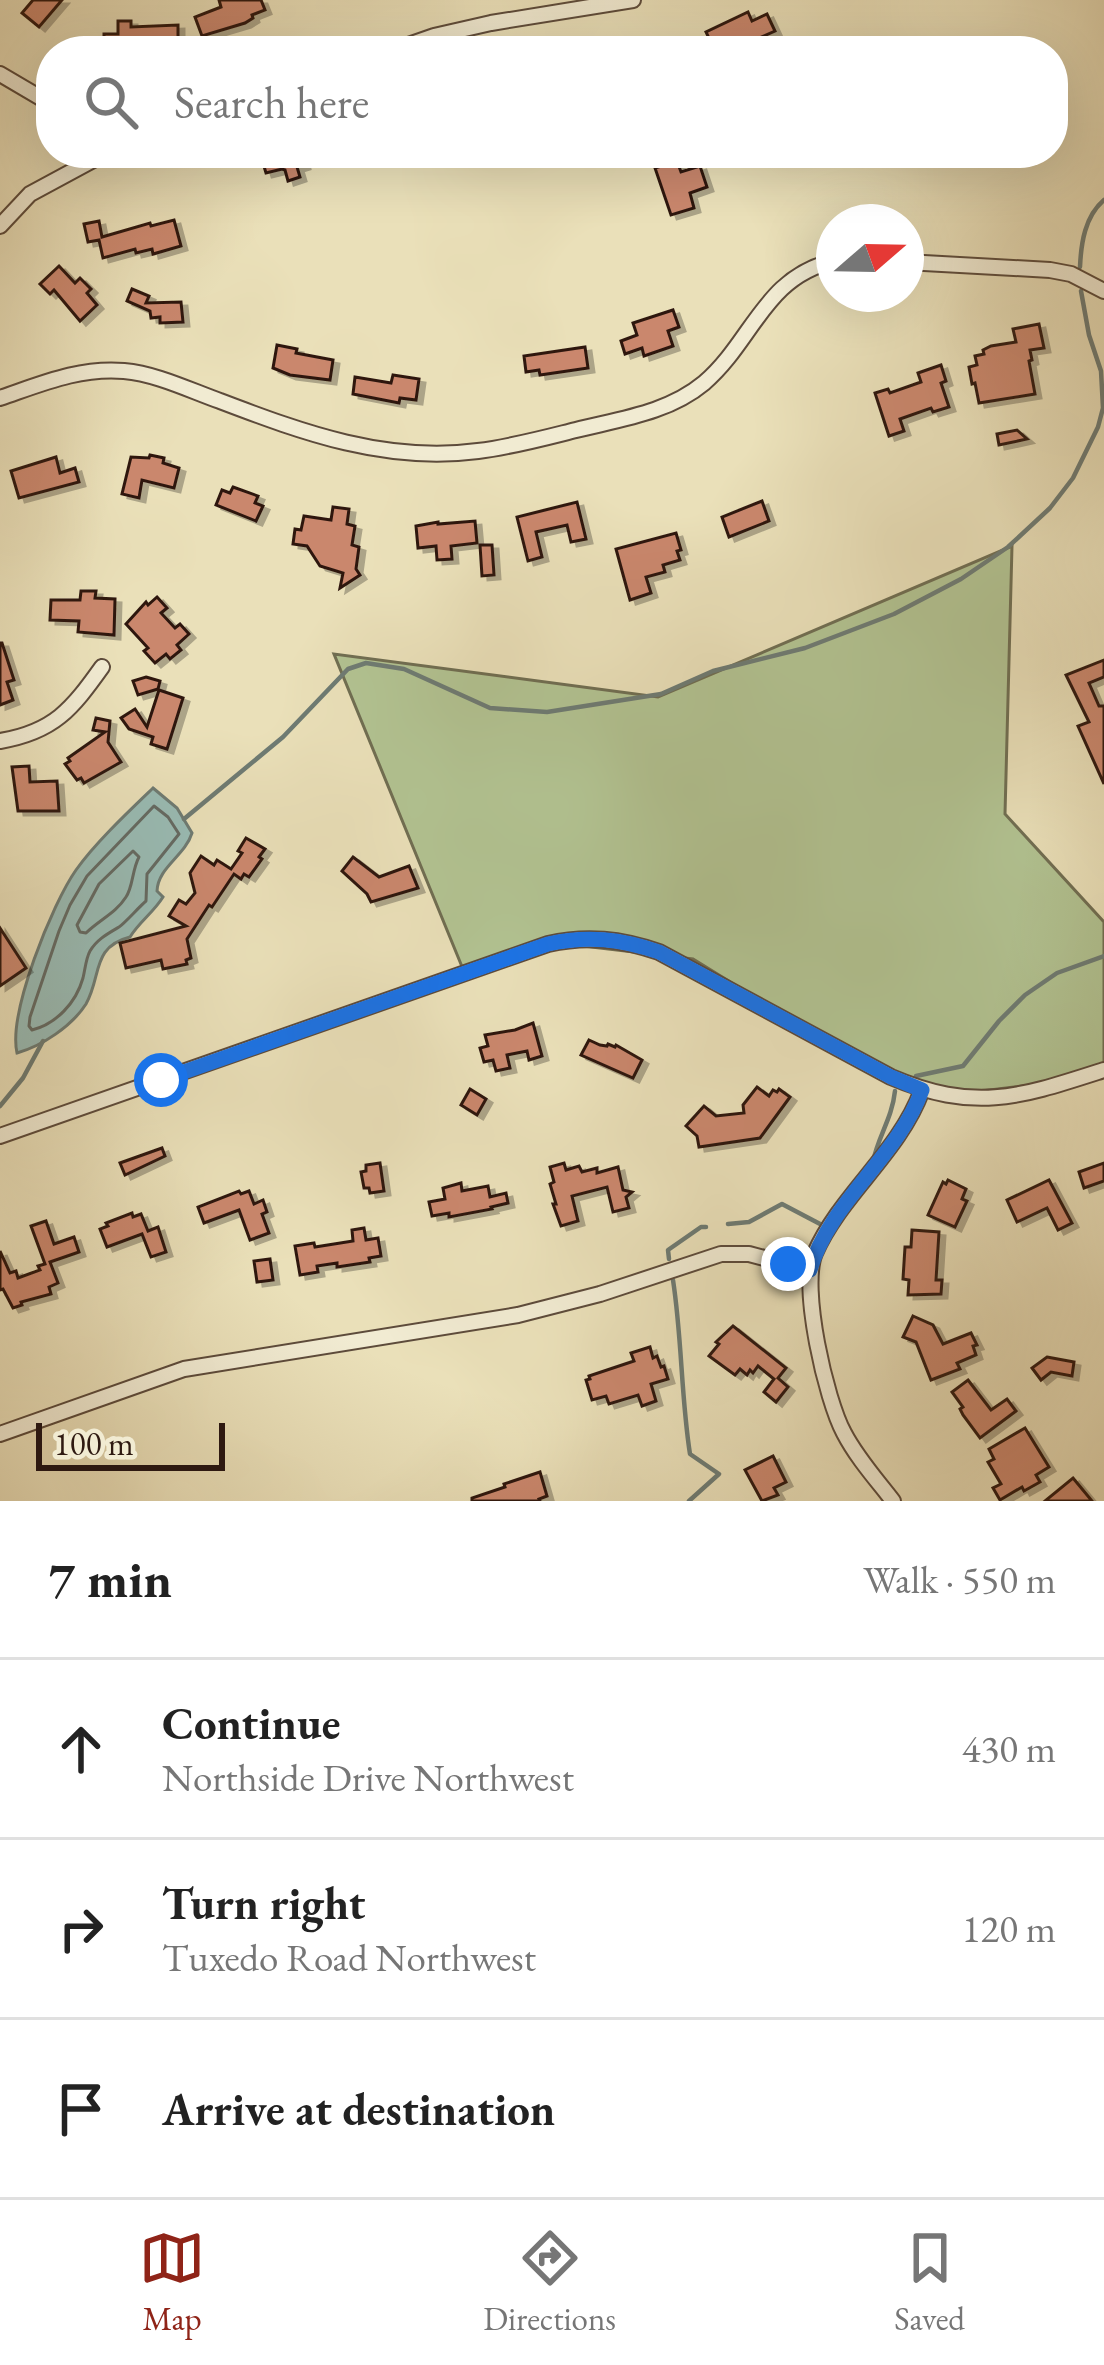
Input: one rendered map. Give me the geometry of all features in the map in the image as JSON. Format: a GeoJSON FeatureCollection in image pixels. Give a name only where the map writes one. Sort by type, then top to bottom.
{"type":"FeatureCollection","features":[{"type":"Feature","properties":{"kind":"street"},"geometry":{"type":"LineString","coordinates":[[434,36],[632,0]]}},
{"type":"Feature","properties":{"kind":"street"},"geometry":{"type":"LineString","coordinates":[[0,74],[36,95]]}},
{"type":"Feature","properties":{"kind":"street"},"geometry":{"type":"LineString","coordinates":[[0,226],[31,194],[79,168]]}},
{"type":"Feature","properties":{"kind":"street"},"geometry":{"type":"LineString","coordinates":[[924,263],[1050,270],[1104,291]]}},
{"type":"Feature","properties":{"kind":"street"},"geometry":{"type":"LineString","coordinates":[[1,394],[73,374],[125,371],[342,444],[409,454],[476,452],[645,413],[680,399],[722,367],[781,287],[816,268]]}},
{"type":"Feature","properties":{"kind":"street"},"geometry":{"type":"LineString","coordinates":[[0,741],[58,721],[102,667]]}},
{"type":"Feature","properties":{"kind":"street"},"geometry":{"type":"LineString","coordinates":[[0,1136],[548,944],[588,938],[659,952],[891,1077],[948,1097],[1022,1096],[1104,1070]]}},
{"type":"Feature","properties":{"kind":"street"},"geometry":{"type":"LineString","coordinates":[[893,1501],[850,1443],[832,1405],[818,1346],[810,1270],[831,1226],[906,1125],[922,1090]]}},
{"type":"Feature","properties":{"kind":"street"},"geometry":{"type":"LineString","coordinates":[[0,1433],[184,1369],[518,1315],[721,1254],[749,1254],[810,1270]]}},
{"type":"Feature","properties":{"kind":"green space"},"geometry":{"type":"Polygon","coordinates":[[[1012,546],[1005,814],[1104,922],[1104,1074],[941,1096],[831,1044],[693,959],[566,944],[465,974],[334,654],[658,697],[1012,546]]]}},
{"type":"Feature","properties":{"kind":"water"},"geometry":{"type":"Polygon","coordinates":[[[153,788],[177,808],[192,833],[162,875],[157,891],[163,897],[130,937],[103,955],[86,1004],[73,1020],[17,1053],[25,986],[66,886],[93,849],[153,788]]]}},
{"type":"Feature","properties":{"kind":"building"},"geometry":{"type":"Polygon","coordinates":[[[33,0],[62,0],[39,27],[22,13],[33,0]]]}},
{"type":"Feature","properties":{"kind":"building"},"geometry":{"type":"Polygon","coordinates":[[[219,0],[261,0],[265,10],[245,23],[202,36],[195,17],[221,7],[219,0]]]}},
{"type":"Feature","properties":{"kind":"building"},"geometry":{"type":"Polygon","coordinates":[[[748,12],[752,21],[767,14],[775,31],[764,36],[708,36],[706,32],[748,12]]]}},
{"type":"Feature","properties":{"kind":"building"},"geometry":{"type":"Polygon","coordinates":[[[118,21],[131,21],[131,27],[178,25],[178,36],[104,36],[118,34],[118,21]]]}},
{"type":"Feature","properties":{"kind":"building"},"geometry":{"type":"Polygon","coordinates":[[[264,168],[297,168],[300,177],[288,181],[282,169],[266,173],[264,168]]]}},
{"type":"Feature","properties":{"kind":"building"},"geometry":{"type":"Polygon","coordinates":[[[655,168],[680,168],[681,172],[701,168],[707,187],[690,193],[694,208],[671,215],[655,168]]]}},
{"type":"Feature","properties":{"kind":"building"},"geometry":{"type":"Polygon","coordinates":[[[174,220],[181,246],[153,254],[152,249],[136,253],[135,249],[103,258],[99,240],[88,242],[84,224],[99,221],[102,237],[174,220]]]}},
{"type":"Feature","properties":{"kind":"building"},"geometry":{"type":"Polygon","coordinates":[[[59,266],[75,283],[80,278],[91,289],[87,293],[97,305],[80,321],[54,290],[50,294],[40,284],[59,266]]]}},
{"type":"Feature","properties":{"kind":"building"},"geometry":{"type":"Polygon","coordinates":[[[132,289],[149,296],[146,303],[181,302],[183,322],[160,323],[160,317],[151,318],[150,311],[127,301],[132,289]]]}},
{"type":"Feature","properties":{"kind":"building"},"geometry":{"type":"Polygon","coordinates":[[[673,310],[679,327],[668,331],[673,346],[644,356],[642,348],[625,354],[621,341],[637,335],[633,323],[673,310]]]}},
{"type":"Feature","properties":{"kind":"building"},"geometry":{"type":"Polygon","coordinates":[[[1039,324],[1044,348],[1030,350],[1029,361],[1035,394],[979,403],[969,367],[977,365],[975,356],[991,346],[1016,342],[1013,329],[1039,324]]]}},
{"type":"Feature","properties":{"kind":"building"},"geometry":{"type":"Polygon","coordinates":[[[277,345],[333,360],[330,380],[273,368],[277,345]]]}},
{"type":"Feature","properties":{"kind":"building"},"geometry":{"type":"Polygon","coordinates":[[[585,347],[588,368],[540,375],[539,370],[526,372],[524,356],[585,347]]]}},
{"type":"Feature","properties":{"kind":"building"},"geometry":{"type":"Polygon","coordinates":[[[941,365],[949,407],[900,419],[904,431],[889,436],[875,393],[921,382],[918,373],[941,365]]]}},
{"type":"Feature","properties":{"kind":"building"},"geometry":{"type":"Polygon","coordinates":[[[393,375],[419,379],[416,400],[400,398],[399,403],[353,394],[355,377],[391,383],[393,375]]]}},
{"type":"Feature","properties":{"kind":"building"},"geometry":{"type":"Polygon","coordinates":[[[1017,430],[1027,439],[999,445],[997,434],[1017,430]]]}},
{"type":"Feature","properties":{"kind":"building"},"geometry":{"type":"Polygon","coordinates":[[[150,455],[179,468],[174,488],[142,480],[139,498],[122,494],[131,457],[150,455]]]}},
{"type":"Feature","properties":{"kind":"building"},"geometry":{"type":"Polygon","coordinates":[[[56,457],[60,473],[75,468],[79,482],[19,498],[11,471],[56,457]]]}},
{"type":"Feature","properties":{"kind":"building"},"geometry":{"type":"Polygon","coordinates":[[[233,487],[258,496],[255,503],[263,506],[256,521],[216,505],[222,490],[230,493],[233,487]]]}},
{"type":"Feature","properties":{"kind":"building"},"geometry":{"type":"Polygon","coordinates":[[[762,501],[769,521],[729,537],[722,517],[762,501]]]}},
{"type":"Feature","properties":{"kind":"building"},"geometry":{"type":"Polygon","coordinates":[[[577,502],[586,539],[571,542],[567,525],[536,532],[542,557],[528,561],[517,517],[577,502]]]}},
{"type":"Feature","properties":{"kind":"building"},"geometry":{"type":"Polygon","coordinates":[[[333,507],[349,509],[347,524],[355,526],[352,545],[359,547],[356,569],[360,575],[340,588],[343,573],[320,566],[307,546],[293,544],[295,529],[301,530],[304,516],[331,520],[333,507]]]}},
{"type":"Feature","properties":{"kind":"building"},"geometry":{"type":"Polygon","coordinates":[[[475,521],[477,543],[451,546],[452,559],[437,560],[436,546],[418,548],[416,526],[475,521]]]}},
{"type":"Feature","properties":{"kind":"building"},"geometry":{"type":"Polygon","coordinates":[[[676,533],[680,560],[663,565],[665,572],[646,577],[651,593],[630,600],[616,549],[676,533]]]}},
{"type":"Feature","properties":{"kind":"building"},"geometry":{"type":"Polygon","coordinates":[[[480,545],[492,545],[494,575],[482,576],[480,545]]]}},
{"type":"Feature","properties":{"kind":"building"},"geometry":{"type":"Polygon","coordinates":[[[81,591],[96,591],[95,598],[115,599],[114,635],[78,632],[79,621],[50,620],[51,600],[80,600],[81,591]]]}},
{"type":"Feature","properties":{"kind":"building"},"geometry":{"type":"Polygon","coordinates":[[[157,597],[167,608],[161,613],[175,628],[180,624],[189,634],[177,645],[181,650],[155,663],[126,624],[157,597]]]}},
{"type":"Feature","properties":{"kind":"building"},"geometry":{"type":"Polygon","coordinates":[[[0,643],[14,680],[7,682],[13,700],[0,705],[0,643]]]}},
{"type":"Feature","properties":{"kind":"building"},"geometry":{"type":"Polygon","coordinates":[[[1104,660],[1104,677],[1089,683],[1099,706],[1104,706],[1104,784],[1078,726],[1089,722],[1066,675],[1104,660]]]}},
{"type":"Feature","properties":{"kind":"building"},"geometry":{"type":"Polygon","coordinates":[[[146,677],[160,681],[158,689],[138,695],[133,681],[146,677]]]}},
{"type":"Feature","properties":{"kind":"building"},"geometry":{"type":"Polygon","coordinates":[[[159,690],[183,698],[167,749],[151,744],[153,737],[129,729],[121,718],[135,709],[147,727],[159,690]]]}},
{"type":"Feature","properties":{"kind":"building"},"geometry":{"type":"Polygon","coordinates":[[[96,718],[110,721],[108,742],[121,762],[84,783],[65,764],[105,732],[93,730],[96,718]]]}},
{"type":"Feature","properties":{"kind":"building"},"geometry":{"type":"Polygon","coordinates":[[[29,766],[30,782],[57,781],[59,811],[18,811],[12,767],[29,766]]]}},
{"type":"Feature","properties":{"kind":"building"},"geometry":{"type":"Polygon","coordinates":[[[246,838],[265,849],[262,859],[249,877],[234,874],[209,905],[187,939],[191,958],[187,964],[163,969],[161,960],[126,968],[120,943],[186,926],[169,916],[179,900],[186,904],[195,893],[190,873],[201,856],[231,869],[246,838]]]}},
{"type":"Feature","properties":{"kind":"building"},"geometry":{"type":"Polygon","coordinates":[[[353,857],[379,877],[409,866],[418,888],[371,902],[342,871],[353,857]]]}},
{"type":"Feature","properties":{"kind":"building"},"geometry":{"type":"Polygon","coordinates":[[[0,928],[26,968],[0,986],[0,928]]]}},
{"type":"Feature","properties":{"kind":"building"},"geometry":{"type":"Polygon","coordinates":[[[533,1023],[542,1056],[529,1060],[527,1051],[507,1055],[510,1068],[496,1071],[493,1060],[484,1062],[480,1048],[488,1046],[485,1035],[533,1023]]]}},
{"type":"Feature","properties":{"kind":"building"},"geometry":{"type":"Polygon","coordinates":[[[589,1040],[616,1045],[642,1060],[633,1078],[581,1055],[589,1040]]]}},
{"type":"Feature","properties":{"kind":"building"},"geometry":{"type":"Polygon","coordinates":[[[757,1087],[769,1096],[779,1089],[790,1097],[760,1138],[699,1147],[697,1136],[686,1126],[704,1106],[716,1116],[744,1113],[743,1105],[757,1087]]]}},
{"type":"Feature","properties":{"kind":"building"},"geometry":{"type":"Polygon","coordinates":[[[470,1089],[486,1099],[477,1115],[461,1105],[470,1089]]]}},
{"type":"Feature","properties":{"kind":"building"},"geometry":{"type":"Polygon","coordinates":[[[162,1148],[165,1156],[125,1175],[120,1163],[162,1148]]]}},
{"type":"Feature","properties":{"kind":"building"},"geometry":{"type":"Polygon","coordinates":[[[380,1163],[384,1191],[370,1193],[361,1172],[366,1165],[380,1163]]]}},
{"type":"Feature","properties":{"kind":"building"},"geometry":{"type":"Polygon","coordinates":[[[564,1163],[566,1170],[579,1166],[582,1172],[618,1167],[623,1190],[632,1192],[626,1197],[629,1208],[613,1212],[607,1187],[572,1196],[578,1221],[561,1226],[553,1204],[550,1167],[564,1163]]]}},
{"type":"Feature","properties":{"kind":"building"},"geometry":{"type":"Polygon","coordinates":[[[1104,1163],[1104,1181],[1084,1188],[1079,1172],[1104,1163]]]}},
{"type":"Feature","properties":{"kind":"building"},"geometry":{"type":"Polygon","coordinates":[[[948,1180],[966,1189],[962,1199],[967,1201],[955,1227],[928,1215],[948,1180]]]}},
{"type":"Feature","properties":{"kind":"building"},"geometry":{"type":"Polygon","coordinates":[[[1049,1180],[1072,1223],[1058,1230],[1047,1208],[1017,1222],[1007,1200],[1049,1180]]]}},
{"type":"Feature","properties":{"kind":"building"},"geometry":{"type":"Polygon","coordinates":[[[461,1183],[462,1191],[488,1186],[490,1197],[506,1193],[508,1203],[449,1217],[449,1213],[432,1216],[429,1202],[445,1199],[443,1188],[461,1183]]]}},
{"type":"Feature","properties":{"kind":"building"},"geometry":{"type":"Polygon","coordinates":[[[249,1191],[254,1204],[263,1200],[269,1233],[250,1240],[239,1210],[204,1223],[198,1207],[249,1191]]]}},
{"type":"Feature","properties":{"kind":"building"},"geometry":{"type":"Polygon","coordinates":[[[132,1213],[133,1217],[141,1214],[148,1231],[158,1227],[166,1252],[151,1257],[142,1234],[107,1247],[100,1229],[132,1213]]]}},
{"type":"Feature","properties":{"kind":"building"},"geometry":{"type":"Polygon","coordinates":[[[46,1221],[54,1244],[74,1237],[79,1252],[50,1262],[58,1283],[49,1287],[51,1294],[13,1308],[0,1290],[0,1251],[10,1273],[16,1271],[18,1278],[40,1270],[38,1266],[45,1264],[31,1226],[46,1221]]]}},
{"type":"Feature","properties":{"kind":"building"},"geometry":{"type":"Polygon","coordinates":[[[364,1228],[366,1240],[378,1238],[381,1256],[369,1258],[370,1262],[317,1266],[318,1272],[300,1275],[295,1246],[353,1241],[352,1230],[364,1228]]]}},
{"type":"Feature","properties":{"kind":"building"},"geometry":{"type":"Polygon","coordinates":[[[912,1230],[939,1232],[936,1280],[942,1280],[941,1294],[908,1295],[909,1280],[903,1279],[905,1247],[911,1247],[912,1230]]]}},
{"type":"Feature","properties":{"kind":"building"},"geometry":{"type":"Polygon","coordinates":[[[270,1259],[273,1280],[257,1282],[254,1261],[270,1259]]]}},
{"type":"Feature","properties":{"kind":"building"},"geometry":{"type":"Polygon","coordinates":[[[913,1316],[933,1325],[943,1344],[971,1333],[976,1355],[957,1363],[960,1369],[931,1380],[916,1342],[903,1337],[913,1316]]]}},
{"type":"Feature","properties":{"kind":"building"},"geometry":{"type":"Polygon","coordinates":[[[733,1326],[786,1368],[778,1378],[788,1387],[776,1402],[764,1392],[774,1379],[758,1366],[753,1373],[750,1370],[747,1375],[740,1369],[735,1375],[709,1356],[733,1326]]]}},
{"type":"Feature","properties":{"kind":"building"},"geometry":{"type":"Polygon","coordinates":[[[650,1347],[668,1379],[651,1384],[656,1401],[642,1406],[638,1395],[609,1404],[606,1396],[592,1400],[589,1376],[634,1361],[631,1353],[650,1347]]]}},
{"type":"Feature","properties":{"kind":"building"},"geometry":{"type":"Polygon","coordinates":[[[1047,1357],[1074,1362],[1072,1376],[1051,1372],[1041,1380],[1032,1368],[1047,1357]]]}},
{"type":"Feature","properties":{"kind":"building"},"geometry":{"type":"Polygon","coordinates":[[[968,1380],[991,1410],[1007,1399],[1016,1411],[980,1438],[952,1392],[968,1380]]]}},
{"type":"Feature","properties":{"kind":"building"},"geometry":{"type":"Polygon","coordinates":[[[1025,1428],[1049,1467],[1036,1475],[1040,1482],[1000,1500],[993,1488],[1001,1484],[988,1462],[994,1459],[989,1449],[1025,1428]]]}},
{"type":"Feature","properties":{"kind":"building"},"geometry":{"type":"Polygon","coordinates":[[[773,1456],[786,1482],[774,1488],[778,1495],[762,1501],[745,1470],[773,1456]]]}},
{"type":"Feature","properties":{"kind":"building"},"geometry":{"type":"Polygon","coordinates":[[[540,1472],[547,1496],[540,1501],[472,1501],[504,1484],[540,1472]]]}},
{"type":"Feature","properties":{"kind":"building"},"geometry":{"type":"Polygon","coordinates":[[[1073,1478],[1092,1501],[1045,1501],[1073,1478]]]}},
{"type":"Feature","properties":{"kind":"waterway"},"geometry":{"type":"LineString","coordinates":[[1080,267],[1088,222],[1104,200]]}},
{"type":"Feature","properties":{"kind":"waterway"},"geometry":{"type":"LineString","coordinates":[[184,819],[283,737],[348,669],[366,663],[404,669],[490,708],[547,712],[661,694],[713,671],[805,648],[894,614],[961,579],[1008,547],[1050,508],[1073,478],[1098,427],[1103,408],[1101,371],[1081,291]]}},
{"type":"Feature","properties":{"kind":"waterway"},"geometry":{"type":"LineString","coordinates":[[916,1076],[963,1066],[1025,995],[1057,973],[1104,956]]}},
{"type":"Feature","properties":{"kind":"waterway"},"geometry":{"type":"LineString","coordinates":[[0,1106],[23,1078],[43,1041]]}},
{"type":"Feature","properties":{"kind":"waterway"},"geometry":{"type":"LineString","coordinates":[[873,1162],[895,1091]]}},
{"type":"Feature","properties":{"kind":"waterway"},"geometry":{"type":"LineString","coordinates":[[728,1224],[749,1222],[782,1204],[822,1225],[828,1218]]}},
{"type":"Feature","properties":{"kind":"waterway"},"geometry":{"type":"LineString","coordinates":[[669,1259],[668,1250],[706,1227]]}},
{"type":"Feature","properties":{"kind":"waterway"},"geometry":{"type":"LineString","coordinates":[[673,1280],[690,1454],[719,1474],[689,1501]]}},
{"type":"Feature","properties":{"kind":"route"},"geometry":{"type":"LineString","coordinates":[[161,1080],[548,944],[588,938],[636,944],[922,1090],[906,1125],[831,1226],[810,1270],[788,1264]]}}]}
